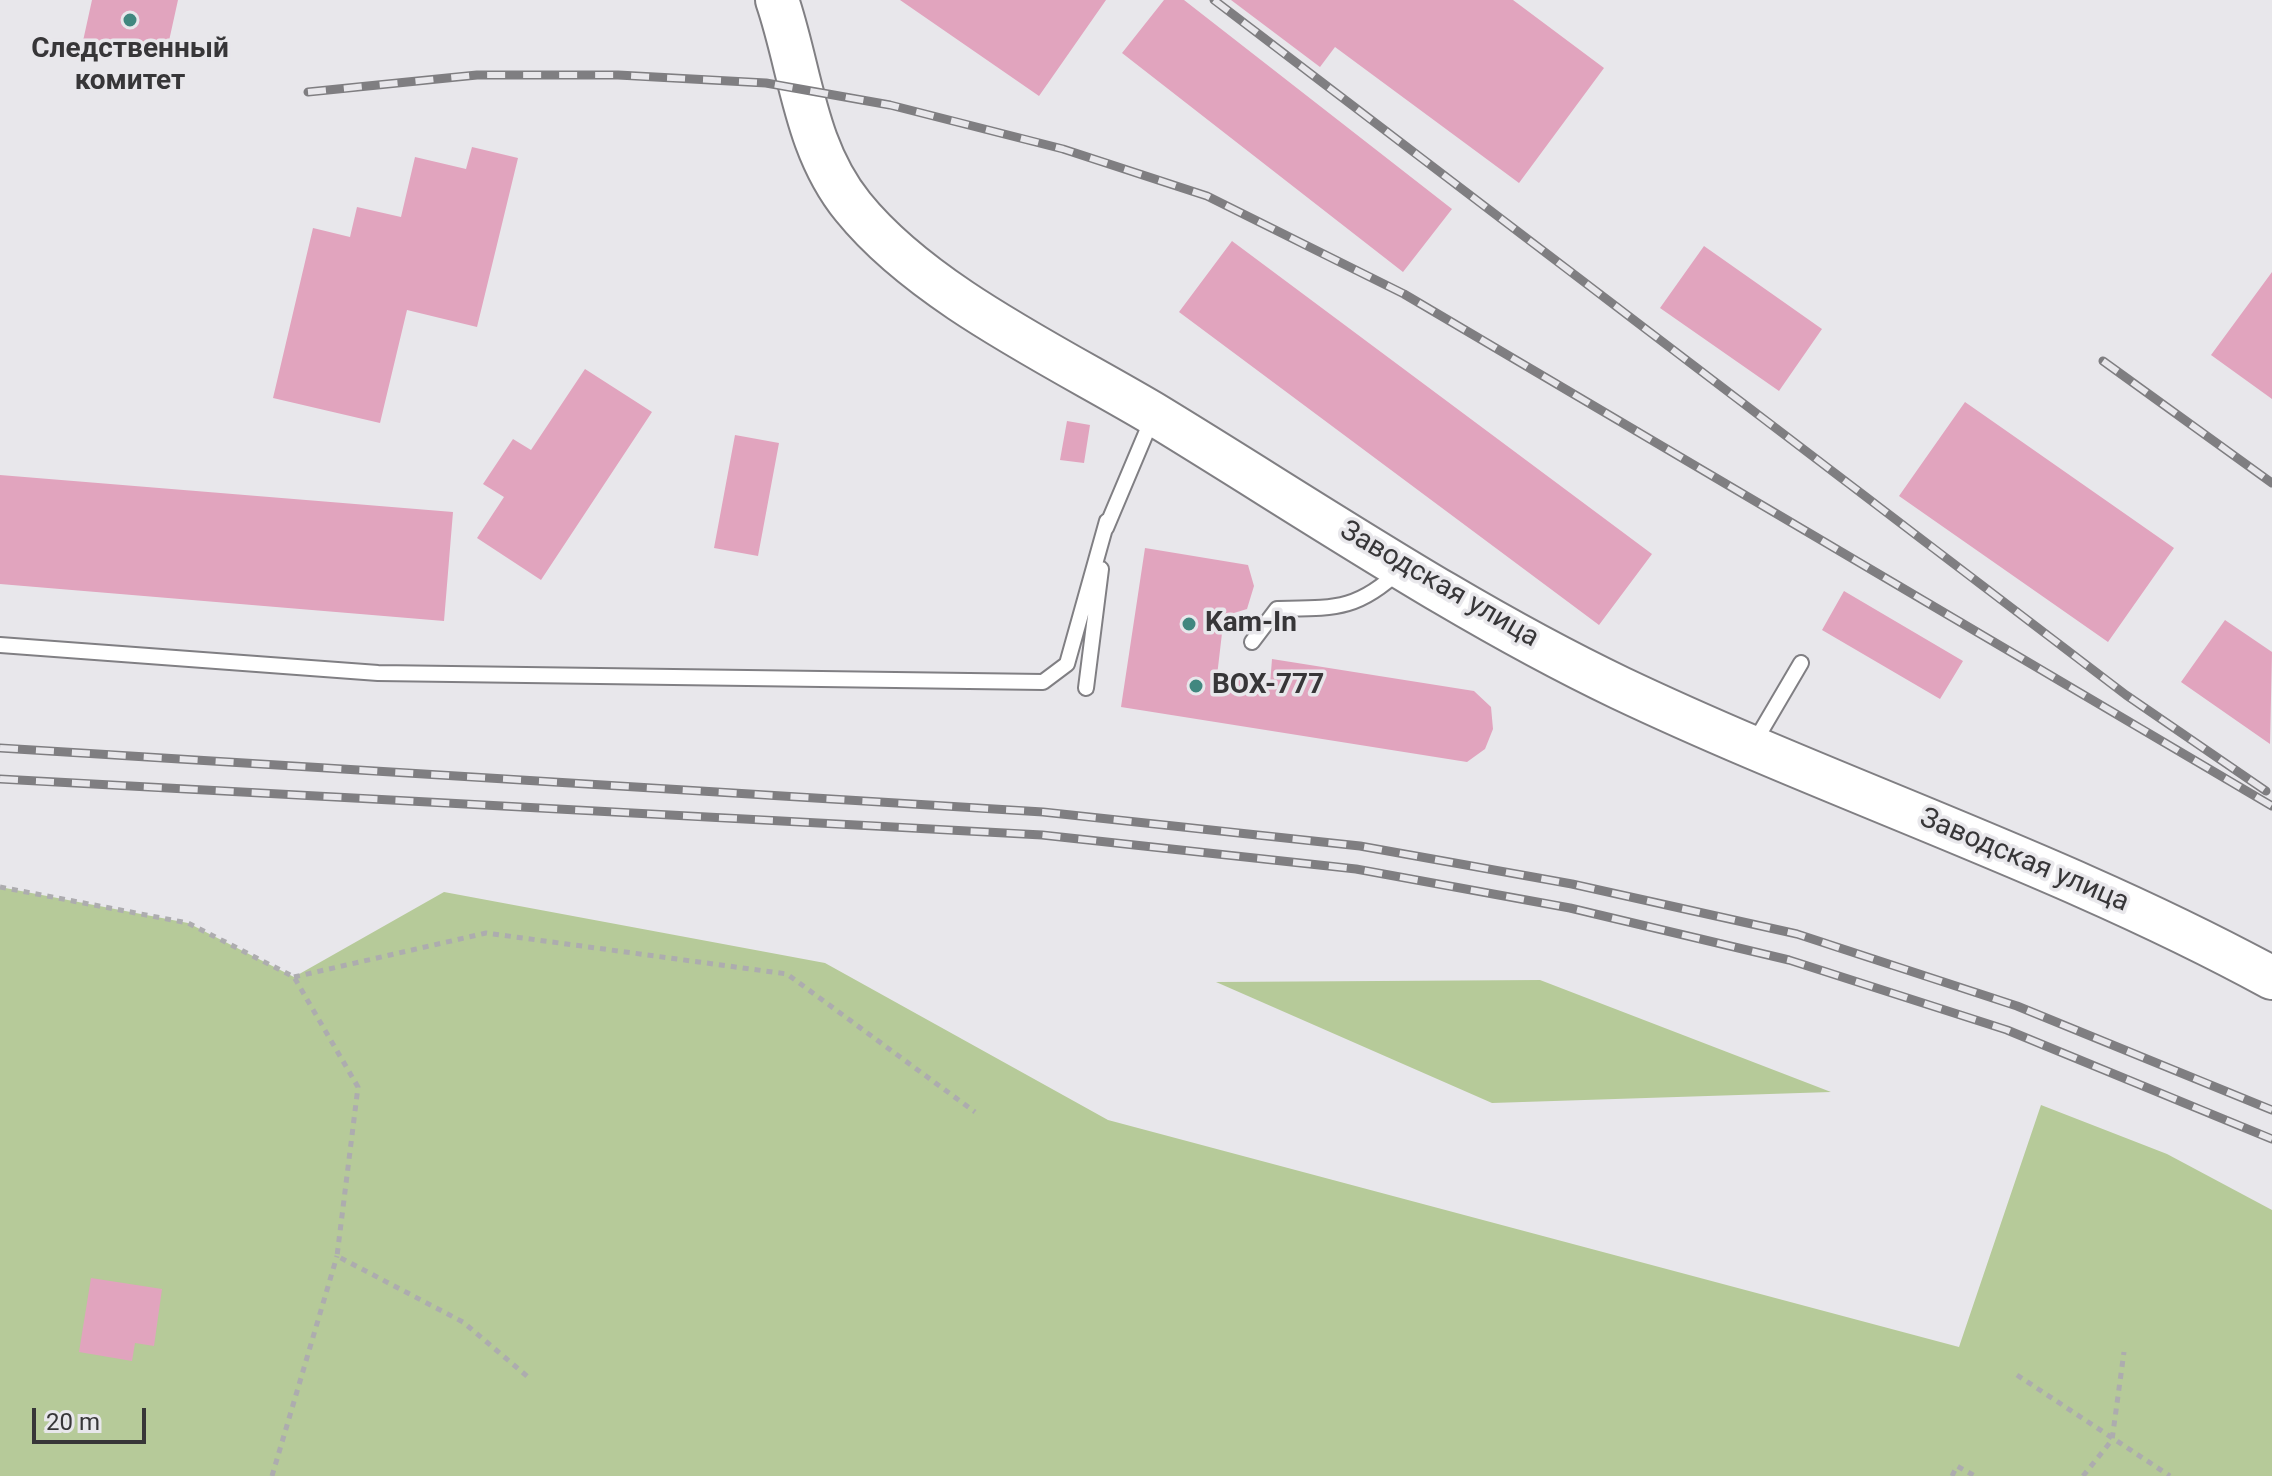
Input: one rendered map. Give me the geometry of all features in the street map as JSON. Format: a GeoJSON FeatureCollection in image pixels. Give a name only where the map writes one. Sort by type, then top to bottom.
{"type":"FeatureCollection","features":[{"type":"Feature","properties":{"kind":"main road","name":"Заводская улица"},"geometry":{"type":"LineString","coordinates":[[777,0],[791,39],[813,137],[853,208],[924,275],[1403,567],[1596,676],[1752,747],[2124,903],[2272,978]]}},
{"type":"Feature","properties":{"kind":"lane"},"geometry":{"type":"LineString","coordinates":[[0,645],[378,673],[1043,682],[1067,664],[1107,521],[1154,415]]}},
{"type":"Feature","properties":{"kind":"lane"},"geometry":{"type":"LineString","coordinates":[[1086,688],[1107,521]]}},
{"type":"Feature","properties":{"kind":"lane"},"geometry":{"type":"LineString","coordinates":[[1252,642],[1277,609],[1335,608],[1374,594],[1403,567]]}},
{"type":"Feature","properties":{"kind":"lane"},"geometry":{"type":"LineString","coordinates":[[1752,747],[1801,663]]}},
{"type":"Feature","properties":{"kind":"path"},"geometry":{"type":"LineString","coordinates":[[0,887],[188,923],[294,977],[358,1087],[337,1256],[272,1476]]}},
{"type":"Feature","properties":{"kind":"path"},"geometry":{"type":"LineString","coordinates":[[294,977],[486,933],[787,974],[975,1112]]}},
{"type":"Feature","properties":{"kind":"path"},"geometry":{"type":"LineString","coordinates":[[337,1256],[463,1322],[528,1377]]}},
{"type":"Feature","properties":{"kind":"path"},"geometry":{"type":"LineString","coordinates":[[2083,1476],[2112,1440],[2124,1352]]}},
{"type":"Feature","properties":{"kind":"path"},"geometry":{"type":"LineString","coordinates":[[2017,1375],[2170,1476]]}},
{"type":"Feature","properties":{"kind":"path"},"geometry":{"type":"LineString","coordinates":[[1952,1476],[1957,1466],[1975,1476]]}},
{"type":"Feature","properties":{"kind":"green space"},"geometry":{"type":"Polygon","coordinates":[[[0,887],[188,923],[294,977],[444,892],[825,963],[1108,1120],[1959,1347],[2041,1105],[2167,1154],[2272,1210],[2272,1476],[0,1476],[0,887]]]}},
{"type":"Feature","properties":{"kind":"green space"},"geometry":{"type":"Polygon","coordinates":[[[1540,980],[1831,1092],[1492,1103],[1216,982],[1540,980]]]}},
{"type":"Feature","properties":{"kind":"building","name":"Следственный комитет"},"geometry":{"type":"Polygon","coordinates":[[[92,0],[178,0],[165,59],[83,41],[92,0]]]}},
{"type":"Feature","properties":{"kind":"building"},"geometry":{"type":"Polygon","coordinates":[[[900,0],[1106,0],[1039,96],[900,0]]]}},
{"type":"Feature","properties":{"kind":"building"},"geometry":{"type":"Polygon","coordinates":[[[1164,0],[1184,0],[1452,209],[1403,272],[1122,53],[1164,0]]]}},
{"type":"Feature","properties":{"kind":"building"},"geometry":{"type":"Polygon","coordinates":[[[1231,0],[1513,0],[1604,68],[1519,183],[1335,47],[1320,67],[1231,0]]]}},
{"type":"Feature","properties":{"kind":"building"},"geometry":{"type":"Polygon","coordinates":[[[472,147],[518,158],[477,327],[407,310],[380,423],[273,398],[313,228],[350,237],[357,207],[401,217],[415,157],[466,169],[472,147]]]}},
{"type":"Feature","properties":{"kind":"building"},"geometry":{"type":"Polygon","coordinates":[[[1232,241],[1652,554],[1599,625],[1179,312],[1232,241]]]}},
{"type":"Feature","properties":{"kind":"building"},"geometry":{"type":"Polygon","coordinates":[[[1704,246],[1822,329],[1779,391],[1660,308],[1704,246]]]}},
{"type":"Feature","properties":{"kind":"building"},"geometry":{"type":"Polygon","coordinates":[[[2272,272],[2272,399],[2211,355],[2272,272]]]}},
{"type":"Feature","properties":{"kind":"building"},"geometry":{"type":"Polygon","coordinates":[[[585,369],[652,412],[541,580],[477,538],[504,497],[483,484],[513,439],[531,450],[585,369]]]}},
{"type":"Feature","properties":{"kind":"building"},"geometry":{"type":"Polygon","coordinates":[[[1965,402],[2174,548],[2108,642],[1899,496],[1965,402]]]}},
{"type":"Feature","properties":{"kind":"building"},"geometry":{"type":"Polygon","coordinates":[[[1067,421],[1090,425],[1084,463],[1060,460],[1067,421]]]}},
{"type":"Feature","properties":{"kind":"building"},"geometry":{"type":"Polygon","coordinates":[[[735,435],[779,443],[758,556],[714,548],[735,435]]]}},
{"type":"Feature","properties":{"kind":"building"},"geometry":{"type":"Polygon","coordinates":[[[0,475],[453,512],[444,621],[0,584],[0,475]]]}},
{"type":"Feature","properties":{"kind":"building"},"geometry":{"type":"Polygon","coordinates":[[[1145,548],[1248,565],[1254,586],[1247,609],[1224,616],[1217,676],[1270,685],[1272,659],[1474,691],[1491,707],[1493,729],[1485,749],[1467,762],[1121,707],[1145,548]]]}},
{"type":"Feature","properties":{"kind":"building"},"geometry":{"type":"Polygon","coordinates":[[[1844,591],[1963,661],[1940,699],[1822,630],[1844,591]]]}},
{"type":"Feature","properties":{"kind":"building"},"geometry":{"type":"Polygon","coordinates":[[[2225,620],[2272,652],[2270,744],[2181,682],[2225,620]]]}},
{"type":"Feature","properties":{"kind":"building"},"geometry":{"type":"Polygon","coordinates":[[[91,1278],[162,1289],[154,1346],[135,1343],[132,1361],[79,1352],[91,1278]]]}},
{"type":"Feature","properties":{"kind":"railway"},"geometry":{"type":"LineString","coordinates":[[1214,0],[2126,695],[2266,791]]}},
{"type":"Feature","properties":{"kind":"railway"},"geometry":{"type":"LineString","coordinates":[[308,92],[477,75],[618,75],[766,83],[890,105],[1063,149],[1207,196],[1404,294],[2272,806]]}},
{"type":"Feature","properties":{"kind":"railway"},"geometry":{"type":"LineString","coordinates":[[2103,361],[2272,483]]}},
{"type":"Feature","properties":{"kind":"railway"},"geometry":{"type":"LineString","coordinates":[[0,748],[1043,812],[1360,846],[1572,884],[1797,934],[2017,1006],[2272,1110]]}},
{"type":"Feature","properties":{"kind":"railway"},"geometry":{"type":"LineString","coordinates":[[0,779],[1042,835],[1356,869],[1570,908],[1789,960],[2007,1030],[2272,1139]]}},
{"type":"Feature","properties":{"kind":"place","name":"Следственный комитет"},"geometry":{"type":"Point","coordinates":[130,20]}},
{"type":"Feature","properties":{"kind":"place","name":"Kam-In"},"geometry":{"type":"Point","coordinates":[1189,624]}},
{"type":"Feature","properties":{"kind":"place","name":"ВОХ-777"},"geometry":{"type":"Point","coordinates":[1196,686]}}]}
